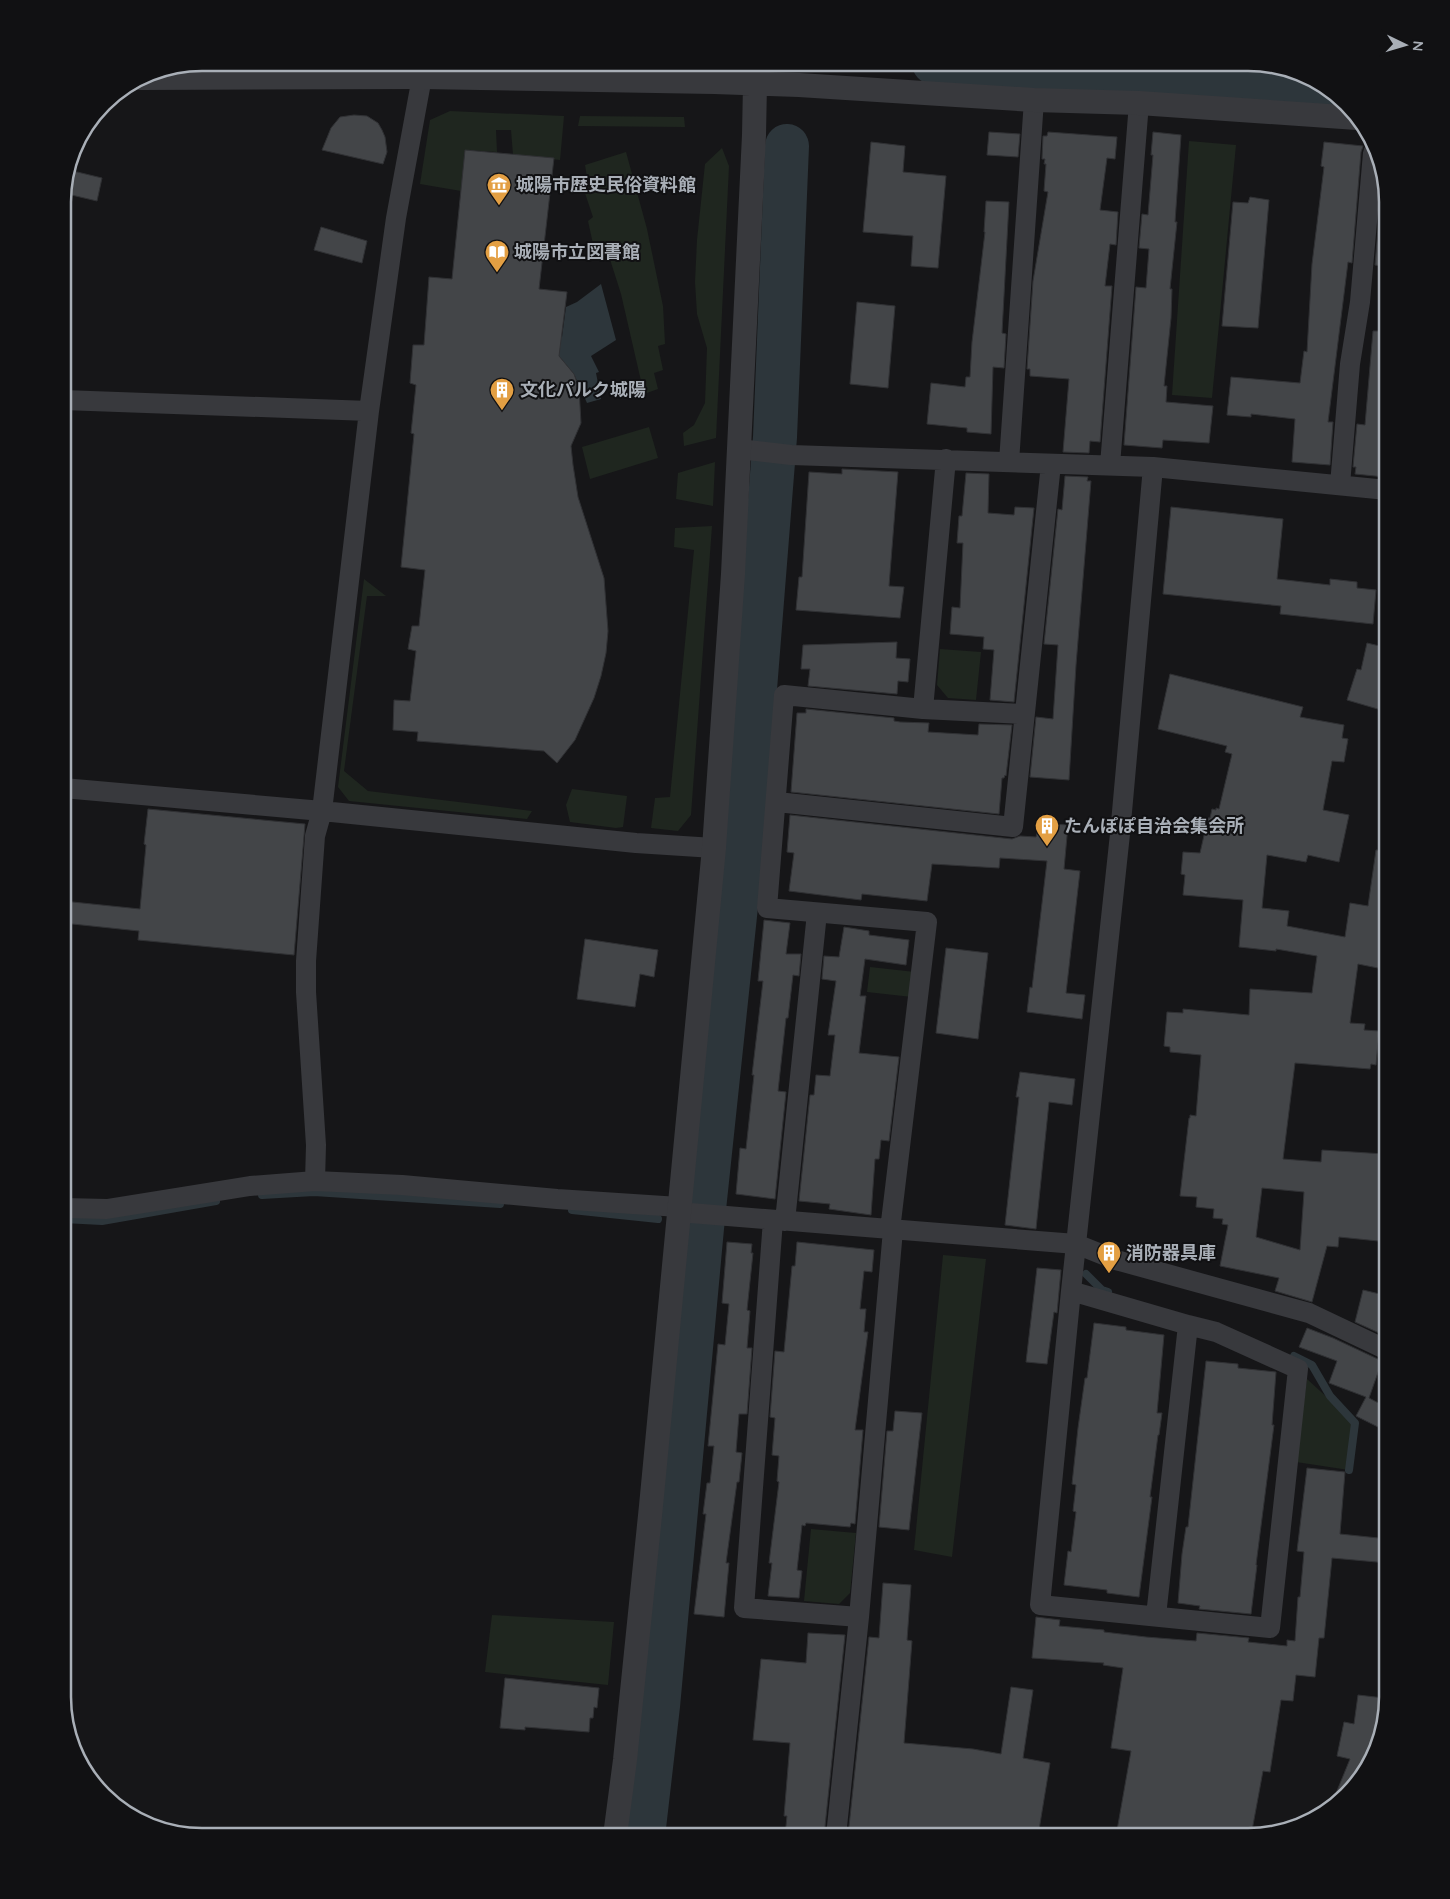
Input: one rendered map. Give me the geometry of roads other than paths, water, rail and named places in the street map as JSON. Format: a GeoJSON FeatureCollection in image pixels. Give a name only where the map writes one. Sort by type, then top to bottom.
{"type":"FeatureCollection","features":[{"type":"Feature","properties":{"kind":"street"},"geometry":{"type":"LineString","coordinates":[[163,77],[352,72]]}},
{"type":"Feature","properties":{"kind":"street"},"geometry":{"type":"LineString","coordinates":[[315,1181],[316,1144],[306,992],[306,961],[316,836],[322,811],[369,411],[396,218],[422,72]]}},
{"type":"Feature","properties":{"kind":"street"},"geometry":{"type":"LineString","coordinates":[[469,72],[799,85],[1034,100],[1138,103],[1347,117]]}},
{"type":"Feature","properties":{"kind":"street"},"geometry":{"type":"LineString","coordinates":[[616,1828],[625,1760],[683,1211],[714,848],[733,574],[754,84]]}},
{"type":"Feature","properties":{"kind":"street"},"geometry":{"type":"LineString","coordinates":[[1009,462],[1034,100]]}},
{"type":"Feature","properties":{"kind":"street"},"geometry":{"type":"LineString","coordinates":[[1110,465],[1138,103]]}},
{"type":"Feature","properties":{"kind":"street"},"geometry":{"type":"LineString","coordinates":[[1340,485],[1350,364],[1360,302],[1372,162]]}},
{"type":"Feature","properties":{"kind":"street"},"geometry":{"type":"LineString","coordinates":[[72,400],[369,411]]}},
{"type":"Feature","properties":{"kind":"street"},"geometry":{"type":"LineString","coordinates":[[739,450],[791,455],[1153,467],[1379,489]]}},
{"type":"Feature","properties":{"kind":"street"},"geometry":{"type":"LineString","coordinates":[[922,709],[946,459]]}},
{"type":"Feature","properties":{"kind":"street"},"geometry":{"type":"LineString","coordinates":[[777,802],[1013,827],[1051,464]]}},
{"type":"Feature","properties":{"kind":"street"},"geometry":{"type":"LineString","coordinates":[[1071,1291],[1216,1332],[1298,1369],[1270,1628],[1040,1604],[1071,1291],[1120,834],[1153,467]]}},
{"type":"Feature","properties":{"kind":"street"},"geometry":{"type":"LineString","coordinates":[[837,1828],[859,1618],[891,1230],[927,922],[768,908],[784,695],[922,709],[1024,714]]}},
{"type":"Feature","properties":{"kind":"street"},"geometry":{"type":"LineString","coordinates":[[72,789],[322,811],[552,835],[714,848]]}},
{"type":"Feature","properties":{"kind":"street"},"geometry":{"type":"LineString","coordinates":[[817,913],[779,1221],[744,1608],[859,1618]]}},
{"type":"Feature","properties":{"kind":"street"},"geometry":{"type":"LineString","coordinates":[[71,1208],[107,1209],[250,1186],[315,1181],[402,1185],[683,1211],[724,1217],[1076,1244],[1116,1260],[1309,1313],[1379,1346]]}},
{"type":"Feature","properties":{"kind":"street"},"geometry":{"type":"LineString","coordinates":[[1156,1616],[1188,1325]]}},
{"type":"Feature","properties":{"kind":"waterway"},"geometry":{"type":"LineString","coordinates":[[1080,72],[1307,86]]}},
{"type":"Feature","properties":{"kind":"waterway"},"geometry":{"type":"LineString","coordinates":[[644,1828],[658,1706],[702,1228],[743,840],[775,437],[787,146]]}},
{"type":"Feature","properties":{"kind":"waterway"},"geometry":{"type":"LineString","coordinates":[[262,1195],[314,1192],[500,1204]]}},
{"type":"Feature","properties":{"kind":"waterway"},"geometry":{"type":"LineString","coordinates":[[71,1219],[102,1221],[216,1201]]}},
{"type":"Feature","properties":{"kind":"waterway"},"geometry":{"type":"LineString","coordinates":[[572,1210],[658,1219]]}},
{"type":"Feature","properties":{"kind":"waterway"},"geometry":{"type":"LineString","coordinates":[[1086,1274],[1102,1290],[1108,1292]]}},
{"type":"Feature","properties":{"kind":"waterway"},"geometry":{"type":"LineString","coordinates":[[1294,1356],[1312,1365],[1330,1396],[1355,1423],[1349,1470]]}},
{"type":"Feature","properties":{"kind":"place","name":"城陽市歴史民俗資料館"},"geometry":{"type":"Point","coordinates":[499,206]}},
{"type":"Feature","properties":{"kind":"place","name":"城陽市立図書館"},"geometry":{"type":"Point","coordinates":[497,273]}},
{"type":"Feature","properties":{"kind":"place","name":"文化パルク城陽"},"geometry":{"type":"Point","coordinates":[502,411]}},
{"type":"Feature","properties":{"kind":"place","name":"たんぽぽ自治会集会所"},"geometry":{"type":"Point","coordinates":[1047,847]}},
{"type":"Feature","properties":{"kind":"place","name":"消防器具庫"},"geometry":{"type":"Point","coordinates":[1109,1274]}}]}
